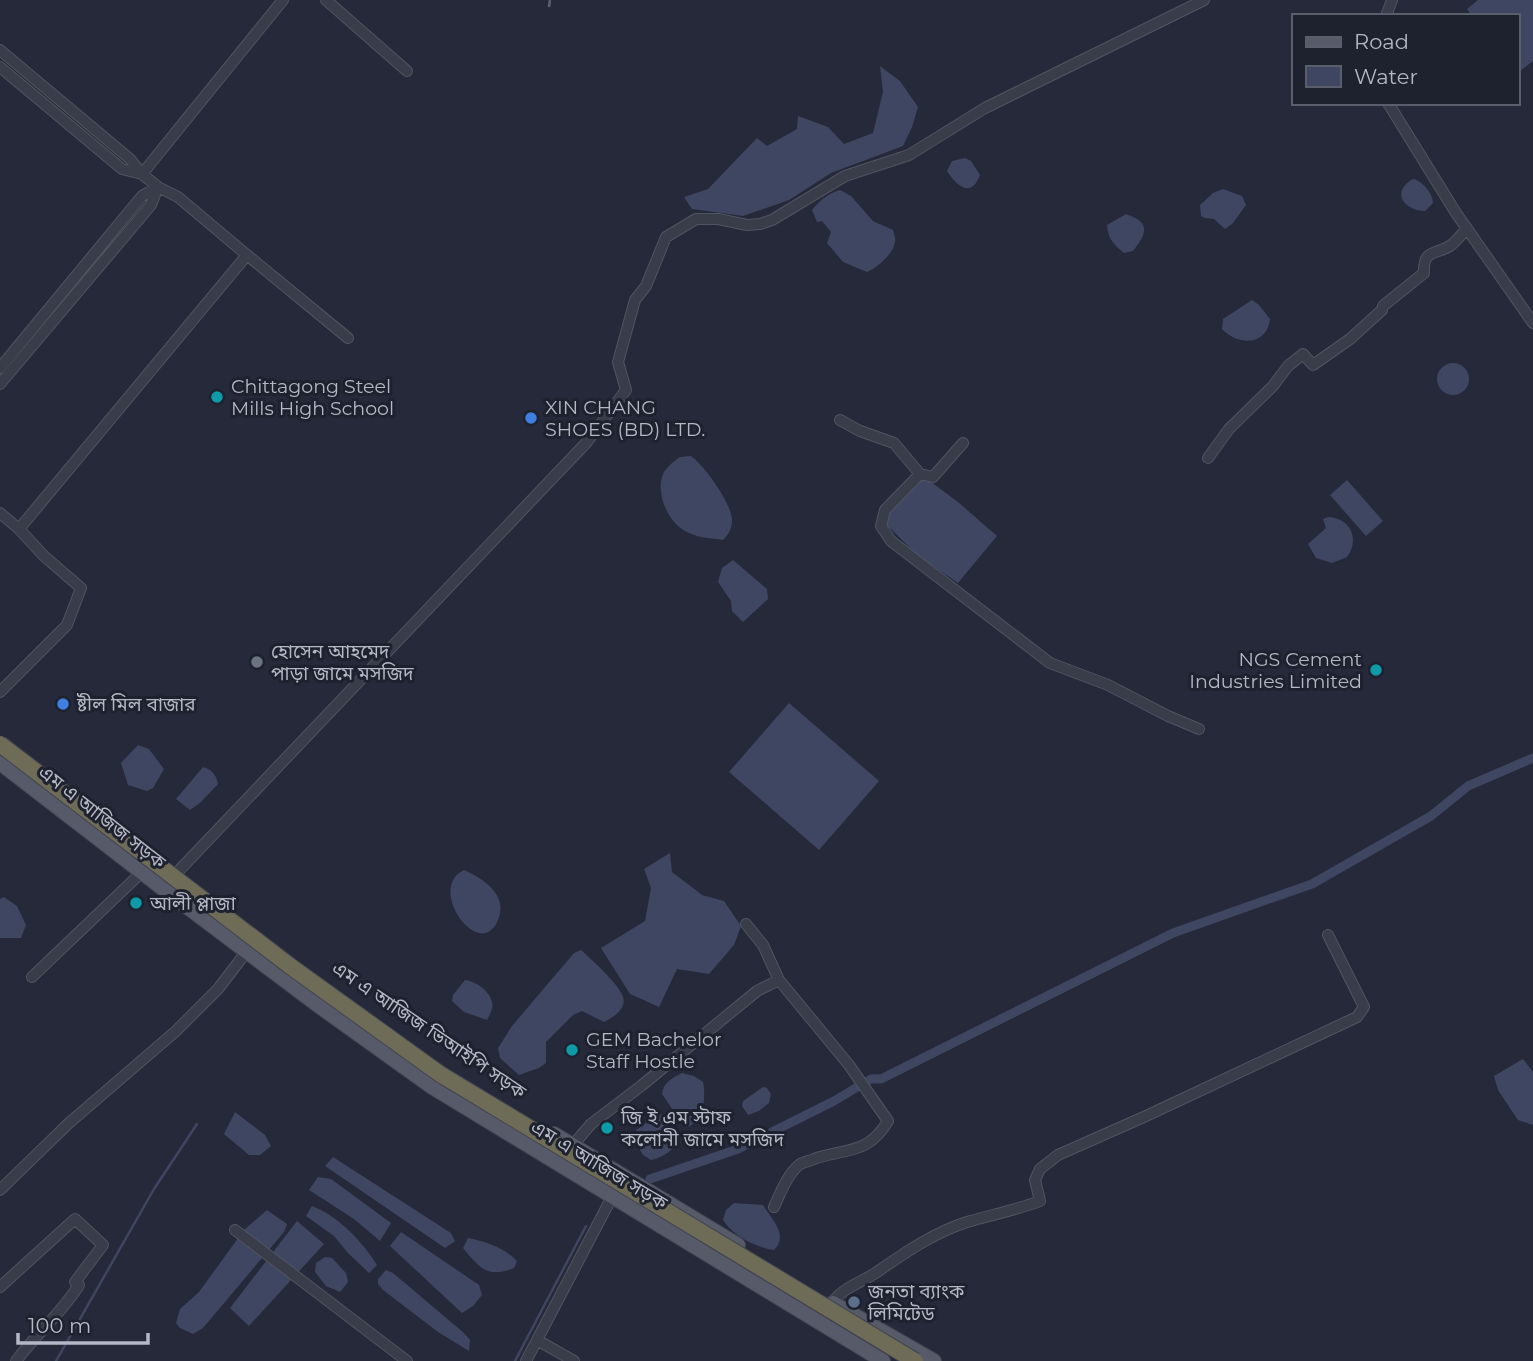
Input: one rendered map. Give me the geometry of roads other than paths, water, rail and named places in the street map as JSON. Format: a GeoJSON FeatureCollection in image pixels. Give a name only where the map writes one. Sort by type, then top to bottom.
{"type":"FeatureCollection","features":[{"type":"Feature","properties":{"kind":"highway"},"geometry":{"type":"LineString","coordinates":[[0,744],[300,973],[440,1074],[915,1361]]}},
{"type":"Feature","properties":{"kind":"highway"},"geometry":{"type":"LineString","coordinates":[[0,756],[182,897],[435,1083],[895,1361]]}},
{"type":"Feature","properties":{"kind":"main road","name":"এম এ আজিজ ভিআইপি সড়ক"},"geometry":{"type":"LineString","coordinates":[[0,735],[176,872],[381,1024],[456,1075],[934,1361]]}},
{"type":"Feature","properties":{"kind":"main road","name":"এম এ আজিজ সড়ক"},"geometry":{"type":"LineString","coordinates":[[0,763],[162,888],[432,1087],[883,1361]]}},
{"type":"Feature","properties":{"kind":"street"},"geometry":{"type":"LineString","coordinates":[[142,174],[283,0]]}},
{"type":"Feature","properties":{"kind":"street"},"geometry":{"type":"LineString","coordinates":[[326,0],[407,71]]}},
{"type":"Feature","properties":{"kind":"street"},"geometry":{"type":"LineString","coordinates":[[162,888],[587,442],[626,390],[618,362],[635,300],[646,286],[666,237],[696,219],[718,219],[747,225],[772,220],[845,176],[909,155],[985,108],[1204,0]]}},
{"type":"Feature","properties":{"kind":"street"},"geometry":{"type":"LineString","coordinates":[[0,50],[130,159],[142,174],[158,187],[178,197],[348,338]]}},
{"type":"Feature","properties":{"kind":"street"},"geometry":{"type":"LineString","coordinates":[[0,67],[122,169],[142,174]]}},
{"type":"Feature","properties":{"kind":"street"},"geometry":{"type":"LineString","coordinates":[[1389,105],[1410,142],[1533,323]]}},
{"type":"Feature","properties":{"kind":"street"},"geometry":{"type":"LineString","coordinates":[[0,368],[142,196],[158,187]]}},
{"type":"Feature","properties":{"kind":"street"},"geometry":{"type":"LineString","coordinates":[[0,384],[151,205],[158,187]]}},
{"type":"Feature","properties":{"kind":"street"},"geometry":{"type":"LineString","coordinates":[[1208,458],[1229,429],[1273,386],[1288,366],[1303,354],[1313,365],[1350,339],[1382,310],[1383,306],[1424,273],[1424,261],[1429,256],[1449,246],[1467,228]]}},
{"type":"Feature","properties":{"kind":"street"},"geometry":{"type":"LineString","coordinates":[[19,529],[247,255]]}},
{"type":"Feature","properties":{"kind":"street"},"geometry":{"type":"LineString","coordinates":[[840,420],[860,431],[894,443],[920,474],[933,477],[963,443]]}},
{"type":"Feature","properties":{"kind":"street"},"geometry":{"type":"LineString","coordinates":[[920,474],[885,510],[881,526],[891,541],[1050,663],[1108,685],[1199,729]]}},
{"type":"Feature","properties":{"kind":"street"},"geometry":{"type":"LineString","coordinates":[[0,513],[81,588],[67,625],[0,692]]}},
{"type":"Feature","properties":{"kind":"street"},"geometry":{"type":"LineString","coordinates":[[32,977],[142,872]]}},
{"type":"Feature","properties":{"kind":"street"},"geometry":{"type":"LineString","coordinates":[[746,924],[763,945],[779,980],[849,1065],[888,1121],[880,1136],[849,1152],[828,1154],[799,1165],[784,1186],[774,1207]]}},
{"type":"Feature","properties":{"kind":"street"},"geometry":{"type":"LineString","coordinates":[[832,1302],[843,1290],[874,1274],[915,1244],[966,1223],[1040,1201],[1035,1180],[1040,1169],[1059,1155],[1357,1017],[1364,1007],[1328,935]]}},
{"type":"Feature","properties":{"kind":"street"},"geometry":{"type":"LineString","coordinates":[[0,1190],[69,1123],[184,1022],[218,989],[247,951]]}},
{"type":"Feature","properties":{"kind":"street"},"geometry":{"type":"LineString","coordinates":[[573,1145],[591,1124],[642,1086],[757,990],[779,980]]}},
{"type":"Feature","properties":{"kind":"street"},"geometry":{"type":"LineString","coordinates":[[526,1361],[613,1195]]}},
{"type":"Feature","properties":{"kind":"street"},"geometry":{"type":"LineString","coordinates":[[0,1287],[75,1219],[103,1245],[75,1282],[79,1285],[66,1306],[16,1361]]}},
{"type":"Feature","properties":{"kind":"street"},"geometry":{"type":"LineString","coordinates":[[236,1230],[407,1361]]}},
{"type":"Feature","properties":{"kind":"street"},"geometry":{"type":"LineString","coordinates":[[537,1340],[575,1361]]}},
{"type":"Feature","properties":{"kind":"water"},"geometry":{"type":"Polygon","coordinates":[[[1478,0],[1533,0],[1533,61],[1519,70],[1519,14],[1471,14],[1467,9],[1478,0]]]}},
{"type":"Feature","properties":{"kind":"water"},"geometry":{"type":"Polygon","coordinates":[[[880,66],[900,81],[918,107],[903,146],[831,173],[789,200],[743,216],[692,209],[684,197],[708,189],[757,138],[767,146],[797,129],[798,116],[828,127],[844,144],[873,133],[883,92],[880,66]]]}},
{"type":"Feature","properties":{"kind":"water"},"geometry":{"type":"Polygon","coordinates":[[[965,158],[971,161],[980,175],[972,187],[968,188],[959,185],[947,171],[952,161],[965,158]]]}},
{"type":"Feature","properties":{"kind":"water"},"geometry":{"type":"Polygon","coordinates":[[[1413,179],[1423,185],[1431,196],[1433,203],[1425,211],[1411,207],[1402,200],[1402,189],[1413,179]]]}},
{"type":"Feature","properties":{"kind":"water"},"geometry":{"type":"Polygon","coordinates":[[[1223,189],[1242,196],[1246,205],[1225,229],[1214,219],[1201,216],[1200,205],[1213,193],[1223,189]]]}},
{"type":"Feature","properties":{"kind":"water"},"geometry":{"type":"Polygon","coordinates":[[[840,190],[851,196],[873,221],[893,230],[895,241],[892,251],[880,264],[867,272],[843,262],[827,243],[831,232],[822,221],[817,222],[812,210],[824,198],[840,190]]]}},
{"type":"Feature","properties":{"kind":"water"},"geometry":{"type":"Polygon","coordinates":[[[1126,214],[1140,221],[1144,230],[1133,251],[1124,253],[1112,241],[1107,225],[1126,214]]]}},
{"type":"Feature","properties":{"kind":"water"},"geometry":{"type":"Polygon","coordinates":[[[1252,300],[1270,319],[1268,328],[1258,339],[1243,340],[1229,335],[1222,329],[1223,319],[1252,300]]]}},
{"type":"Feature","properties":{"kind":"water"},"geometry":{"type":"Polygon","coordinates":[[[1453,363],[1464,368],[1469,379],[1464,390],[1453,395],[1442,390],[1437,379],[1442,368],[1453,363]]]}},
{"type":"Feature","properties":{"kind":"water"},"geometry":{"type":"Polygon","coordinates":[[[691,456],[716,485],[731,513],[731,528],[723,540],[685,531],[673,521],[664,505],[661,480],[664,472],[680,457],[691,456]]]}},
{"type":"Feature","properties":{"kind":"water"},"geometry":{"type":"Polygon","coordinates":[[[923,476],[997,536],[958,583],[918,556],[883,521],[901,497],[923,476]]]}},
{"type":"Feature","properties":{"kind":"water"},"geometry":{"type":"Polygon","coordinates":[[[1347,480],[1383,521],[1366,536],[1330,495],[1347,480]]]}},
{"type":"Feature","properties":{"kind":"water"},"geometry":{"type":"Polygon","coordinates":[[[1329,517],[1348,526],[1353,537],[1347,557],[1332,563],[1316,558],[1308,544],[1326,528],[1323,519],[1329,517]]]}},
{"type":"Feature","properties":{"kind":"water"},"geometry":{"type":"Polygon","coordinates":[[[733,560],[767,589],[768,599],[743,622],[732,611],[731,601],[718,582],[722,568],[733,560]]]}},
{"type":"Feature","properties":{"kind":"water"},"geometry":{"type":"Polygon","coordinates":[[[789,703],[879,781],[819,850],[729,772],[789,703]]]}},
{"type":"Feature","properties":{"kind":"water"},"geometry":{"type":"Polygon","coordinates":[[[138,745],[149,749],[164,769],[153,788],[147,791],[128,785],[121,763],[138,745]]]}},
{"type":"Feature","properties":{"kind":"water"},"geometry":{"type":"Polygon","coordinates":[[[203,767],[213,773],[218,784],[190,810],[176,799],[203,767]]]}},
{"type":"Feature","properties":{"kind":"water"},"geometry":{"type":"Polygon","coordinates":[[[670,853],[672,872],[702,895],[724,901],[741,926],[734,945],[709,974],[677,969],[659,1007],[630,994],[601,948],[645,921],[651,888],[644,869],[670,853]]]}},
{"type":"Feature","properties":{"kind":"water"},"geometry":{"type":"Polygon","coordinates":[[[464,870],[485,882],[499,901],[499,917],[490,931],[481,933],[472,930],[456,912],[451,900],[451,888],[454,878],[464,870]]]}},
{"type":"Feature","properties":{"kind":"water"},"geometry":{"type":"Polygon","coordinates":[[[4,897],[17,906],[26,925],[21,938],[0,938],[0,899],[4,897]]]}},
{"type":"Feature","properties":{"kind":"water"},"geometry":{"type":"Polygon","coordinates":[[[581,950],[616,986],[623,997],[623,1005],[604,1022],[582,1011],[573,1015],[546,1042],[546,1063],[519,1075],[500,1058],[498,1048],[512,1026],[574,953],[581,950]]]}},
{"type":"Feature","properties":{"kind":"water"},"geometry":{"type":"Polygon","coordinates":[[[465,980],[482,987],[491,998],[492,1007],[487,1020],[464,1012],[452,1001],[453,995],[465,980]]]}},
{"type":"Feature","properties":{"kind":"water"},"geometry":{"type":"Polygon","coordinates":[[[1523,1059],[1533,1072],[1533,1125],[1518,1120],[1498,1090],[1494,1076],[1523,1059]]]}},
{"type":"Feature","properties":{"kind":"water"},"geometry":{"type":"Polygon","coordinates":[[[682,1073],[703,1082],[704,1088],[700,1115],[687,1127],[662,1094],[666,1084],[682,1073]]]}},
{"type":"Feature","properties":{"kind":"water"},"geometry":{"type":"Polygon","coordinates":[[[763,1087],[771,1094],[769,1103],[748,1115],[742,1106],[743,1101],[763,1087]]]}},
{"type":"Feature","properties":{"kind":"water"},"geometry":{"type":"Polygon","coordinates":[[[235,1112],[265,1135],[271,1146],[260,1155],[249,1155],[224,1134],[235,1112]]]}},
{"type":"Feature","properties":{"kind":"water"},"geometry":{"type":"Polygon","coordinates":[[[659,1112],[673,1124],[680,1138],[668,1152],[651,1160],[643,1155],[632,1136],[647,1122],[646,1118],[659,1112]]]}},
{"type":"Feature","properties":{"kind":"water"},"geometry":{"type":"Polygon","coordinates":[[[333,1157],[451,1233],[455,1241],[445,1248],[325,1166],[333,1157]]]}},
{"type":"Feature","properties":{"kind":"water"},"geometry":{"type":"Polygon","coordinates":[[[318,1177],[331,1179],[391,1223],[380,1241],[354,1219],[309,1190],[318,1177]]]}},
{"type":"Feature","properties":{"kind":"water"},"geometry":{"type":"Polygon","coordinates":[[[734,1203],[763,1205],[779,1233],[780,1239],[774,1250],[745,1240],[727,1226],[723,1220],[726,1210],[734,1203]]]}},
{"type":"Feature","properties":{"kind":"water"},"geometry":{"type":"Polygon","coordinates":[[[312,1206],[349,1230],[364,1247],[377,1265],[369,1273],[334,1236],[306,1216],[312,1206]]]}},
{"type":"Feature","properties":{"kind":"water"},"geometry":{"type":"Polygon","coordinates":[[[267,1210],[287,1224],[284,1232],[203,1328],[193,1334],[180,1328],[176,1323],[180,1309],[199,1292],[244,1230],[267,1210]]]}},
{"type":"Feature","properties":{"kind":"water"},"geometry":{"type":"Polygon","coordinates":[[[297,1221],[324,1244],[249,1326],[230,1308],[297,1221]]]}},
{"type":"Feature","properties":{"kind":"water"},"geometry":{"type":"Polygon","coordinates":[[[401,1232],[479,1285],[482,1295],[473,1306],[462,1313],[390,1246],[401,1232]]]}},
{"type":"Feature","properties":{"kind":"water"},"geometry":{"type":"Polygon","coordinates":[[[468,1238],[488,1243],[506,1252],[517,1261],[514,1268],[490,1272],[479,1266],[463,1248],[468,1238]]]}},
{"type":"Feature","properties":{"kind":"water"},"geometry":{"type":"Polygon","coordinates":[[[325,1257],[332,1258],[346,1273],[348,1282],[340,1292],[326,1286],[315,1272],[316,1263],[325,1257]]]}},
{"type":"Feature","properties":{"kind":"water"},"geometry":{"type":"Polygon","coordinates":[[[386,1270],[464,1333],[470,1340],[469,1351],[438,1332],[383,1290],[378,1279],[386,1270]]]}},
{"type":"Feature","properties":{"kind":"waterway"},"geometry":{"type":"LineString","coordinates":[[650,1179],[738,1149],[834,1101],[871,1079],[881,1079],[1173,933],[1312,884],[1431,816],[1468,786],[1533,758]]}},
{"type":"Feature","properties":{"kind":"waterway"},"geometry":{"type":"LineString","coordinates":[[56,1361],[154,1189],[197,1124]]}},
{"type":"Feature","properties":{"kind":"waterway"},"geometry":{"type":"LineString","coordinates":[[515,1361],[586,1226]]}},
{"type":"Feature","properties":{"kind":"railway"},"geometry":{"type":"LineString","coordinates":[[549,7],[550,0]]}},
{"type":"Feature","properties":{"kind":"place","name":"Chittagong Steel Mills High School"},"geometry":{"type":"Point","coordinates":[217,397]}},
{"type":"Feature","properties":{"kind":"place","name":"XIN CHANG SHOES (BD) LTD."},"geometry":{"type":"Point","coordinates":[531,418]}},
{"type":"Feature","properties":{"kind":"place","name":"হোসেন আহমেদ পাড়া জামে মসজিদ"},"geometry":{"type":"Point","coordinates":[257,662]}},
{"type":"Feature","properties":{"kind":"place","name":"NGS Cement Industries Limited"},"geometry":{"type":"Point","coordinates":[1376,670]}},
{"type":"Feature","properties":{"kind":"place","name":"ষ্টীল মিল বাজার"},"geometry":{"type":"Point","coordinates":[63,704]}},
{"type":"Feature","properties":{"kind":"place","name":"আলী প্লাজা"},"geometry":{"type":"Point","coordinates":[136,903]}},
{"type":"Feature","properties":{"kind":"place","name":"GEM Bachelor Staff Hostle"},"geometry":{"type":"Point","coordinates":[572,1050]}},
{"type":"Feature","properties":{"kind":"place","name":"জি ই এম স্টাফ কলোনী জামে মসজিদ"},"geometry":{"type":"Point","coordinates":[607,1128]}},
{"type":"Feature","properties":{"kind":"place","name":"জনতা ব্যাংক লিমিটেড"},"geometry":{"type":"Point","coordinates":[854,1302]}}]}
